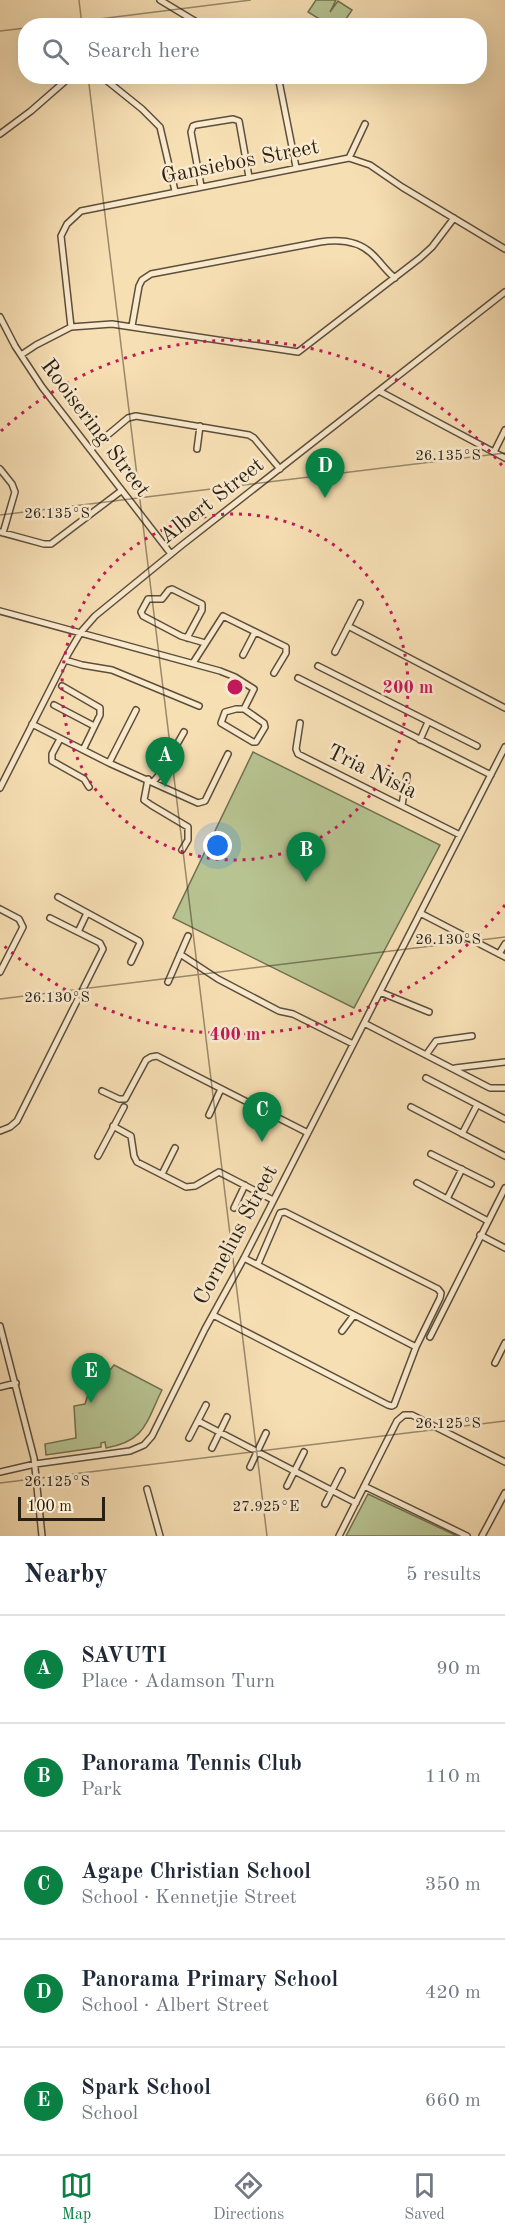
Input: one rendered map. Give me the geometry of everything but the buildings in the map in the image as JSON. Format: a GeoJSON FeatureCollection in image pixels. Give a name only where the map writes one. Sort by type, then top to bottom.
{"type":"FeatureCollection","features":[{"type":"Feature","properties":{"kind":"street"},"geometry":{"type":"LineString","coordinates":[[160,0],[190,18]]}},
{"type":"Feature","properties":{"kind":"street"},"geometry":{"type":"LineString","coordinates":[[0,134],[62,84]]}},
{"type":"Feature","properties":{"kind":"street"},"geometry":{"type":"LineString","coordinates":[[111,84],[160,127],[175,191]]}},
{"type":"Feature","properties":{"kind":"street"},"geometry":{"type":"LineString","coordinates":[[280,84],[296,168]]}},
{"type":"Feature","properties":{"kind":"street"},"geometry":{"type":"LineString","coordinates":[[201,186],[191,132],[193,126],[196,125],[233,119],[239,121],[249,177]]}},
{"type":"Feature","properties":{"kind":"street"},"geometry":{"type":"LineString","coordinates":[[349,158],[365,124]]}},
{"type":"Feature","properties":{"kind":"street","name":"Gansiebos Street"},"geometry":{"type":"LineString","coordinates":[[71,327],[61,237],[67,224],[86,208],[349,158],[370,165],[505,249]]}},
{"type":"Feature","properties":{"kind":"street"},"geometry":{"type":"LineString","coordinates":[[21,355],[71,327],[112,324],[298,352],[432,247],[453,218]]}},
{"type":"Feature","properties":{"kind":"street"},"geometry":{"type":"LineString","coordinates":[[132,326],[139,286],[142,280],[151,274],[320,242],[343,240],[362,247],[395,278]]}},
{"type":"Feature","properties":{"kind":"street","name":"Albert Street"},"geometry":{"type":"LineString","coordinates":[[0,788],[65,660],[81,632],[95,616],[505,292]]}},
{"type":"Feature","properties":{"kind":"street","name":"Rooisering Street"},"geometry":{"type":"LineString","coordinates":[[0,317],[42,387],[171,554]]}},
{"type":"Feature","properties":{"kind":"street"},"geometry":{"type":"LineString","coordinates":[[379,391],[505,458]]}},
{"type":"Feature","properties":{"kind":"street"},"geometry":{"type":"LineString","coordinates":[[91,449],[128,418],[134,416],[251,436],[280,469]]}},
{"type":"Feature","properties":{"kind":"street"},"geometry":{"type":"LineString","coordinates":[[197,449],[200,426]]}},
{"type":"Feature","properties":{"kind":"street"},"geometry":{"type":"LineString","coordinates":[[494,452],[505,430]]}},
{"type":"Feature","properties":{"kind":"street"},"geometry":{"type":"LineString","coordinates":[[0,469],[12,484],[15,492],[2,533],[44,544],[51,544],[121,491]]}},
{"type":"Feature","properties":{"kind":"street"},"geometry":{"type":"LineString","coordinates":[[187,638],[202,610],[202,604],[172,589],[162,600],[148,599],[141,612],[143,616],[187,638],[205,643]]}},
{"type":"Feature","properties":{"kind":"street"},"geometry":{"type":"LineString","coordinates":[[335,652],[360,603]]}},
{"type":"Feature","properties":{"kind":"street"},"geometry":{"type":"LineString","coordinates":[[0,612],[81,632],[235,677],[252,686],[253,693],[244,709]]}},
{"type":"Feature","properties":{"kind":"street"},"geometry":{"type":"LineString","coordinates":[[193,663],[222,616],[286,647],[286,652],[274,673]]}},
{"type":"Feature","properties":{"kind":"street"},"geometry":{"type":"LineString","coordinates":[[348,626],[505,708]]}},
{"type":"Feature","properties":{"kind":"street"},"geometry":{"type":"LineString","coordinates":[[243,655],[255,632]]}},
{"type":"Feature","properties":{"kind":"street"},"geometry":{"type":"LineString","coordinates":[[65,660],[112,670],[199,705]]}},
{"type":"Feature","properties":{"kind":"street"},"geometry":{"type":"LineString","coordinates":[[318,666],[477,746]]}},
{"type":"Feature","properties":{"kind":"street"},"geometry":{"type":"LineString","coordinates":[[298,678],[491,775]]}},
{"type":"Feature","properties":{"kind":"street"},"geometry":{"type":"LineString","coordinates":[[62,686],[100,708],[100,713],[83,750]]}},
{"type":"Feature","properties":{"kind":"street"},"geometry":{"type":"LineString","coordinates":[[54,705],[94,726]]}},
{"type":"Feature","properties":{"kind":"street"},"geometry":{"type":"LineString","coordinates":[[244,709],[264,723],[265,728],[256,742],[220,723],[227,711],[244,709]]}},
{"type":"Feature","properties":{"kind":"street"},"geometry":{"type":"LineString","coordinates":[[109,763],[136,710]]}},
{"type":"Feature","properties":{"kind":"street"},"geometry":{"type":"LineString","coordinates":[[420,740],[428,722]]}},
{"type":"Feature","properties":{"kind":"street","name":"Tria Nisia"},"geometry":{"type":"LineString","coordinates":[[300,723],[296,749],[298,754],[460,835]]}},
{"type":"Feature","properties":{"kind":"street"},"geometry":{"type":"LineString","coordinates":[[32,724],[194,802],[202,803],[228,754]]}},
{"type":"Feature","properties":{"kind":"street"},"geometry":{"type":"LineString","coordinates":[[182,850],[188,840],[188,827],[144,800],[184,732]]}},
{"type":"Feature","properties":{"kind":"street"},"geometry":{"type":"LineString","coordinates":[[60,739],[52,754],[52,761],[84,779],[89,787]]}},
{"type":"Feature","properties":{"kind":"street","name":"Cornelius Street"},"geometry":{"type":"LineString","coordinates":[[0,1472],[35,1464],[130,1451],[144,1445],[158,1426],[505,747]]}},
{"type":"Feature","properties":{"kind":"street"},"geometry":{"type":"LineString","coordinates":[[402,805],[407,776]]}},
{"type":"Feature","properties":{"kind":"street"},"geometry":{"type":"LineString","coordinates":[[57,897],[139,941],[130,962]]}},
{"type":"Feature","properties":{"kind":"street"},"geometry":{"type":"LineString","coordinates":[[0,909],[19,919],[22,927],[0,972]]}},
{"type":"Feature","properties":{"kind":"street"},"geometry":{"type":"LineString","coordinates":[[78,932],[87,913]]}},
{"type":"Feature","properties":{"kind":"street"},"geometry":{"type":"LineString","coordinates":[[420,913],[502,955],[505,944]]}},
{"type":"Feature","properties":{"kind":"street"},"geometry":{"type":"LineString","coordinates":[[0,1131],[10,1127],[16,1121],[102,953],[103,945],[50,918]]}},
{"type":"Feature","properties":{"kind":"street"},"geometry":{"type":"LineString","coordinates":[[168,982],[188,936]]}},
{"type":"Feature","properties":{"kind":"street"},"geometry":{"type":"LineString","coordinates":[[180,954],[218,979],[279,1011],[293,1014],[353,1044]]}},
{"type":"Feature","properties":{"kind":"street"},"geometry":{"type":"LineString","coordinates":[[380,992],[429,1012]]}},
{"type":"Feature","properties":{"kind":"street"},"geometry":{"type":"LineString","coordinates":[[364,1023],[490,1088],[505,1088]]}},
{"type":"Feature","properties":{"kind":"street"},"geometry":{"type":"LineString","coordinates":[[426,1055],[436,1041],[472,1036]]}},
{"type":"Feature","properties":{"kind":"street"},"geometry":{"type":"LineString","coordinates":[[102,1091],[119,1099],[125,1099],[146,1060],[157,1056],[308,1133]]}},
{"type":"Feature","properties":{"kind":"street"},"geometry":{"type":"LineString","coordinates":[[454,1068],[505,1062]]}},
{"type":"Feature","properties":{"kind":"street"},"geometry":{"type":"LineString","coordinates":[[426,1078],[505,1119]]}},
{"type":"Feature","properties":{"kind":"street"},"geometry":{"type":"LineString","coordinates":[[209,1115],[221,1089]]}},
{"type":"Feature","properties":{"kind":"street"},"geometry":{"type":"LineString","coordinates":[[462,1134],[477,1105]]}},
{"type":"Feature","properties":{"kind":"street"},"geometry":{"type":"LineString","coordinates":[[98,1156],[124,1107]]}},
{"type":"Feature","properties":{"kind":"street"},"geometry":{"type":"LineString","coordinates":[[411,1107],[505,1156]]}},
{"type":"Feature","properties":{"kind":"street"},"geometry":{"type":"LineString","coordinates":[[113,1126],[129,1134],[137,1162],[186,1187],[195,1185],[219,1172],[273,1200]]}},
{"type":"Feature","properties":{"kind":"street"},"geometry":{"type":"LineString","coordinates":[[162,1174],[175,1148]]}},
{"type":"Feature","properties":{"kind":"street"},"geometry":{"type":"LineString","coordinates":[[431,1154],[491,1184]]}},
{"type":"Feature","properties":{"kind":"street"},"geometry":{"type":"LineString","coordinates":[[447,1199],[462,1170]]}},
{"type":"Feature","properties":{"kind":"street"},"geometry":{"type":"LineString","coordinates":[[417,1183],[488,1221]]}},
{"type":"Feature","properties":{"kind":"street"},"geometry":{"type":"LineString","coordinates":[[234,1208],[245,1185]]}},
{"type":"Feature","properties":{"kind":"street"},"geometry":{"type":"LineString","coordinates":[[430,1337],[505,1188]]}},
{"type":"Feature","properties":{"kind":"street"},"geometry":{"type":"LineString","coordinates":[[213,1315],[391,1406],[394,1405],[416,1347],[440,1298],[441,1293],[438,1289],[285,1212],[280,1213],[258,1264]]}},
{"type":"Feature","properties":{"kind":"street"},"geometry":{"type":"LineString","coordinates":[[480,1235],[505,1248]]}},
{"type":"Feature","properties":{"kind":"street"},"geometry":{"type":"LineString","coordinates":[[244,1258],[416,1347]]}},
{"type":"Feature","properties":{"kind":"street"},"geometry":{"type":"LineString","coordinates":[[342,1331],[354,1315]]}},
{"type":"Feature","properties":{"kind":"street"},"geometry":{"type":"LineString","coordinates":[[0,1326],[35,1464],[42,1536]]}},
{"type":"Feature","properties":{"kind":"street"},"geometry":{"type":"LineString","coordinates":[[495,1363],[505,1342]]}},
{"type":"Feature","properties":{"kind":"street"},"geometry":{"type":"LineString","coordinates":[[0,1387],[16,1383]]}},
{"type":"Feature","properties":{"kind":"street"},"geometry":{"type":"LineString","coordinates":[[189,1438],[206,1406]]}},
{"type":"Feature","properties":{"kind":"street"},"geometry":{"type":"LineString","coordinates":[[339,1536],[397,1421],[404,1415],[412,1415],[505,1462]]}},
{"type":"Feature","properties":{"kind":"street"},"geometry":{"type":"LineString","coordinates":[[212,1448],[227,1417]]}},
{"type":"Feature","properties":{"kind":"street"},"geometry":{"type":"LineString","coordinates":[[198,1421],[356,1503]]}},
{"type":"Feature","properties":{"kind":"street"},"geometry":{"type":"LineString","coordinates":[[250,1467],[266,1433]]}},
{"type":"Feature","properties":{"kind":"street"},"geometry":{"type":"LineString","coordinates":[[287,1486],[304,1452]]}},
{"type":"Feature","properties":{"kind":"street"},"geometry":{"type":"LineString","coordinates":[[326,1504],[342,1472]]}},
{"type":"Feature","properties":{"kind":"street"},"geometry":{"type":"LineString","coordinates":[[364,1486],[467,1536]]}},
{"type":"Feature","properties":{"kind":"street"},"geometry":{"type":"LineString","coordinates":[[147,1489],[160,1536]]}},
{"type":"Feature","properties":{"kind":"street"},"geometry":{"type":"LineString","coordinates":[[482,1536],[505,1493]]}},
{"type":"Feature","properties":{"kind":"green space"},"geometry":{"type":"Polygon","coordinates":[[[316,0],[336,0],[330,12],[338,1],[352,10],[347,18],[318,18],[308,12],[316,0]]]}},
{"type":"Feature","properties":{"kind":"green space"},"geometry":{"type":"Polygon","coordinates":[[[253,752],[440,845],[354,1008],[173,918],[253,752]]]}},
{"type":"Feature","properties":{"kind":"green space"},"geometry":{"type":"Polygon","coordinates":[[[114,1365],[162,1390],[143,1428],[137,1435],[119,1445],[106,1448],[105,1442],[101,1443],[101,1447],[46,1455],[45,1444],[76,1438],[74,1406],[85,1404],[90,1388],[95,1389],[114,1365]]]}},
{"type":"Feature","properties":{"kind":"green space"},"geometry":{"type":"Polygon","coordinates":[[[368,1494],[457,1536],[346,1536],[368,1494]]]}},
{"type":"Feature","properties":{"kind":"place","name":"Panorama Primary School"},"geometry":{"type":"Point","coordinates":[325,498]}},
{"type":"Feature","properties":{"kind":"place","name":"SAVUTI"},"geometry":{"type":"Point","coordinates":[165,787]}},
{"type":"Feature","properties":{"kind":"place","name":"Panorama Tennis Club"},"geometry":{"type":"Point","coordinates":[306,882]}},
{"type":"Feature","properties":{"kind":"place","name":"Agape Christian School"},"geometry":{"type":"Point","coordinates":[262,1142]}},
{"type":"Feature","properties":{"kind":"place","name":"Spark School"},"geometry":{"type":"Point","coordinates":[91,1403]}}]}
